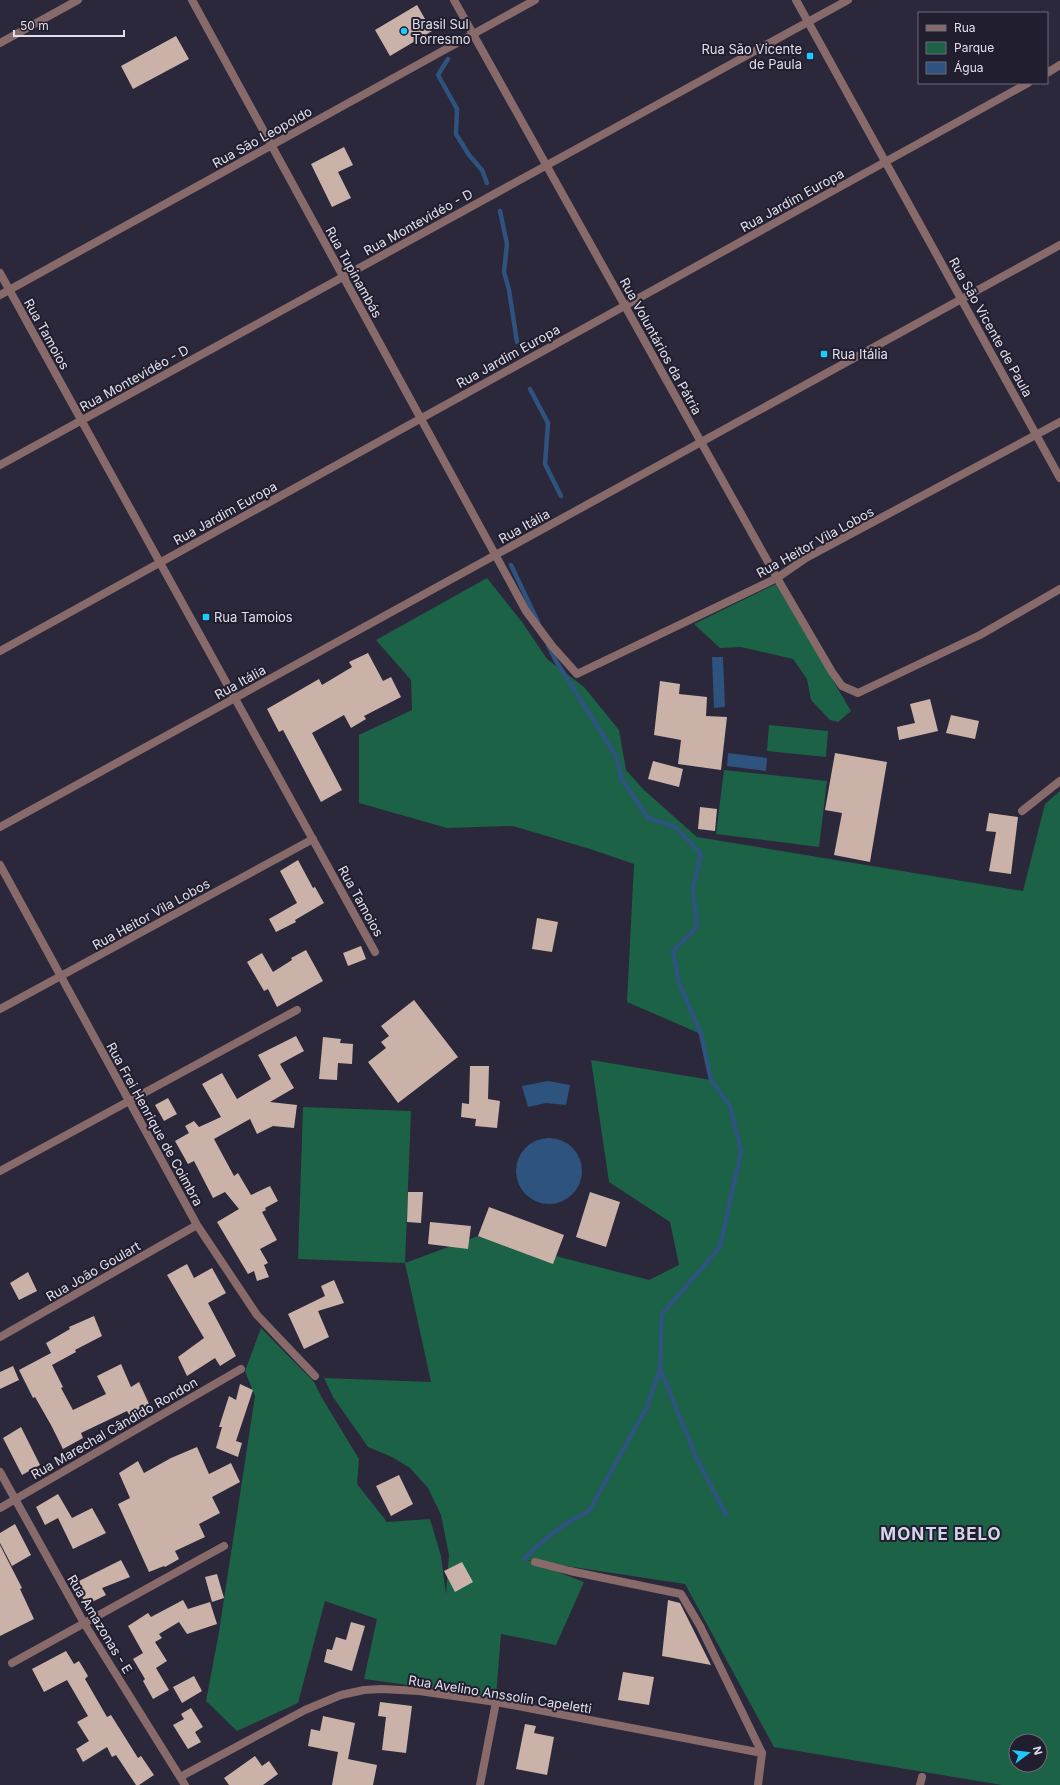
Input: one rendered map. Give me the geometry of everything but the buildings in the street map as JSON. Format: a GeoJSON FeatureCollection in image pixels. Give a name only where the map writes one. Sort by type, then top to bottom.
{"type":"FeatureCollection","features":[{"type":"Feature","properties":{"kind":"street"},"geometry":{"type":"LineString","coordinates":[[0,43],[78,0]]}},
{"type":"Feature","properties":{"kind":"street","name":"Rua Tupinambás"},"geometry":{"type":"LineString","coordinates":[[192,0],[526,611],[552,646],[576,674]]}},
{"type":"Feature","properties":{"kind":"street","name":"Rua Voluntários da Pátria"},"geometry":{"type":"LineString","coordinates":[[454,0],[777,578],[832,672],[842,686],[858,693],[980,635],[1060,590]]}},
{"type":"Feature","properties":{"kind":"street","name":"Rua São Leopoldo"},"geometry":{"type":"LineString","coordinates":[[0,295],[535,0]]}},
{"type":"Feature","properties":{"kind":"street","name":"Rua São Vicente de Paula"},"geometry":{"type":"LineString","coordinates":[[796,0],[1060,478]]}},
{"type":"Feature","properties":{"kind":"street","name":"Rua Montevidéo - D"},"geometry":{"type":"LineString","coordinates":[[0,465],[848,0]]}},
{"type":"Feature","properties":{"kind":"street"},"geometry":{"type":"LineString","coordinates":[[1048,72],[1060,66]]}},
{"type":"Feature","properties":{"kind":"street","name":"Rua Jardim Europa"},"geometry":{"type":"LineString","coordinates":[[0,651],[1026,84]]}},
{"type":"Feature","properties":{"kind":"street","name":"Rua Itália"},"geometry":{"type":"LineString","coordinates":[[0,827],[1060,245]]}},
{"type":"Feature","properties":{"kind":"street","name":"Rua Tamoios"},"geometry":{"type":"LineString","coordinates":[[0,273],[375,952]]}},
{"type":"Feature","properties":{"kind":"street","name":"Rua Heitor Vila Lobos"},"geometry":{"type":"LineString","coordinates":[[576,674],[777,578],[806,558],[1037,436],[1060,422]]}},
{"type":"Feature","properties":{"kind":"street"},"geometry":{"type":"LineString","coordinates":[[1022,811],[1060,780]]}},
{"type":"Feature","properties":{"kind":"street","name":"Rua Heitor Vila Lobos"},"geometry":{"type":"LineString","coordinates":[[0,1009],[313,839]]}},
{"type":"Feature","properties":{"kind":"street","name":"Rua Frei Henrique de Coimbra"},"geometry":{"type":"LineString","coordinates":[[0,865],[197,1225],[257,1315],[315,1376]]}},
{"type":"Feature","properties":{"kind":"street"},"geometry":{"type":"LineString","coordinates":[[0,1171],[130,1102],[297,1010]]}},
{"type":"Feature","properties":{"kind":"street","name":"Rua João Goulart"},"geometry":{"type":"LineString","coordinates":[[0,1337],[197,1225]]}},
{"type":"Feature","properties":{"kind":"street","name":"Rua Marechal Cândido Rondon"},"geometry":{"type":"LineString","coordinates":[[0,1508],[241,1369]]}},
{"type":"Feature","properties":{"kind":"street","name":"Rua Amazonas - E"},"geometry":{"type":"LineString","coordinates":[[0,1472],[84,1623],[185,1785]]}},
{"type":"Feature","properties":{"kind":"street"},"geometry":{"type":"LineString","coordinates":[[12,1663],[224,1546]]}},
{"type":"Feature","properties":{"kind":"street"},"geometry":{"type":"LineString","coordinates":[[535,1562],[570,1571],[681,1594],[700,1626],[762,1753],[758,1785]]}},
{"type":"Feature","properties":{"kind":"street","name":"Rua Avelino Anssolin Capeletti"},"geometry":{"type":"LineString","coordinates":[[180,1777],[304,1710],[341,1695],[364,1690],[419,1690],[496,1702],[762,1753]]}},
{"type":"Feature","properties":{"kind":"street"},"geometry":{"type":"LineString","coordinates":[[480,1785],[496,1702]]}},
{"type":"Feature","properties":{"kind":"green space"},"geometry":{"type":"Polygon","coordinates":[[[487,578],[522,622],[547,659],[584,687],[619,730],[626,770],[644,790],[697,837],[1023,891],[1045,804],[1060,791],[1060,1785],[1002,1785],[774,1747],[685,1584],[527,1560],[584,1582],[556,1645],[501,1634],[496,1697],[364,1679],[377,1619],[325,1601],[298,1703],[237,1731],[206,1701],[219,1632],[255,1396],[245,1371],[261,1328],[314,1382],[359,1459],[357,1484],[387,1522],[430,1519],[441,1556],[446,1594],[449,1555],[441,1515],[428,1488],[410,1468],[392,1457],[368,1447],[333,1397],[324,1378],[431,1382],[405,1263],[478,1236],[649,1280],[679,1265],[670,1222],[609,1182],[591,1060],[711,1080],[701,1034],[627,1002],[634,864],[513,826],[447,828],[359,803],[359,735],[412,710],[411,680],[376,640],[487,578]]]}},
{"type":"Feature","properties":{"kind":"green space"},"geometry":{"type":"Polygon","coordinates":[[[776,584],[851,711],[838,722],[830,720],[811,700],[807,679],[793,659],[741,647],[720,648],[694,624],[776,584]]]}},
{"type":"Feature","properties":{"kind":"green space"},"geometry":{"type":"Polygon","coordinates":[[[769,725],[828,731],[826,757],[767,751],[769,725]]]}},
{"type":"Feature","properties":{"kind":"green space"},"geometry":{"type":"Polygon","coordinates":[[[724,770],[827,781],[819,847],[716,834],[724,770]]]}},
{"type":"Feature","properties":{"kind":"green space"},"geometry":{"type":"Polygon","coordinates":[[[303,1107],[411,1111],[405,1263],[298,1259],[303,1107]]]}},
{"type":"Feature","properties":{"kind":"water"},"geometry":{"type":"Polygon","coordinates":[[[712,657],[723,657],[725,707],[714,708],[712,657]]]}},
{"type":"Feature","properties":{"kind":"water"},"geometry":{"type":"Polygon","coordinates":[[[728,753],[767,758],[766,771],[727,766],[728,753]]]}},
{"type":"Feature","properties":{"kind":"water"},"geometry":{"type":"Polygon","coordinates":[[[548,1081],[570,1085],[566,1105],[546,1103],[528,1107],[522,1086],[548,1081]]]}},
{"type":"Feature","properties":{"kind":"water"},"geometry":{"type":"Polygon","coordinates":[[[549,1138],[562,1140],[572,1148],[580,1158],[582,1171],[580,1184],[572,1194],[562,1202],[549,1204],[536,1202],[526,1194],[518,1184],[516,1171],[518,1158],[526,1148],[536,1140],[549,1138]]]}},
{"type":"Feature","properties":{"kind":"waterway"},"geometry":{"type":"LineString","coordinates":[[448,59],[438,75],[457,109],[456,134],[469,155],[482,170],[487,183]]}},
{"type":"Feature","properties":{"kind":"waterway"},"geometry":{"type":"LineString","coordinates":[[500,211],[507,244],[504,272],[509,290],[517,342]]}},
{"type":"Feature","properties":{"kind":"waterway"},"geometry":{"type":"LineString","coordinates":[[530,389],[548,423],[545,464],[561,496]]}},
{"type":"Feature","properties":{"kind":"waterway"},"geometry":{"type":"LineString","coordinates":[[511,565],[538,622]]}},
{"type":"Feature","properties":{"kind":"waterway"},"geometry":{"type":"LineString","coordinates":[[524,1559],[554,1532],[589,1511],[647,1407],[660,1368],[662,1314],[720,1247],[741,1151],[730,1106],[711,1080],[701,1034],[679,983],[673,951],[697,927],[693,888],[701,854],[675,827],[648,818],[622,780],[616,756],[556,661],[548,645]]}},
{"type":"Feature","properties":{"kind":"waterway"},"geometry":{"type":"LineString","coordinates":[[660,1368],[696,1457],[726,1515]]}},
{"type":"Feature","properties":{"kind":"place","name":"Brasil Sul Torresmo"},"geometry":{"type":"Point","coordinates":[404,31]}},
{"type":"Feature","properties":{"kind":"place","name":"Rua São Vicente de Paula"},"geometry":{"type":"Point","coordinates":[810,56]}},
{"type":"Feature","properties":{"kind":"place","name":"Rua Itália"},"geometry":{"type":"Point","coordinates":[824,354]}},
{"type":"Feature","properties":{"kind":"place","name":"Rua Tamoios"},"geometry":{"type":"Point","coordinates":[206,617]}},
{"type":"Feature","properties":{"kind":"district","name":"MONTE BELO"},"geometry":{"type":"Point","coordinates":[941,1534]}}]}
